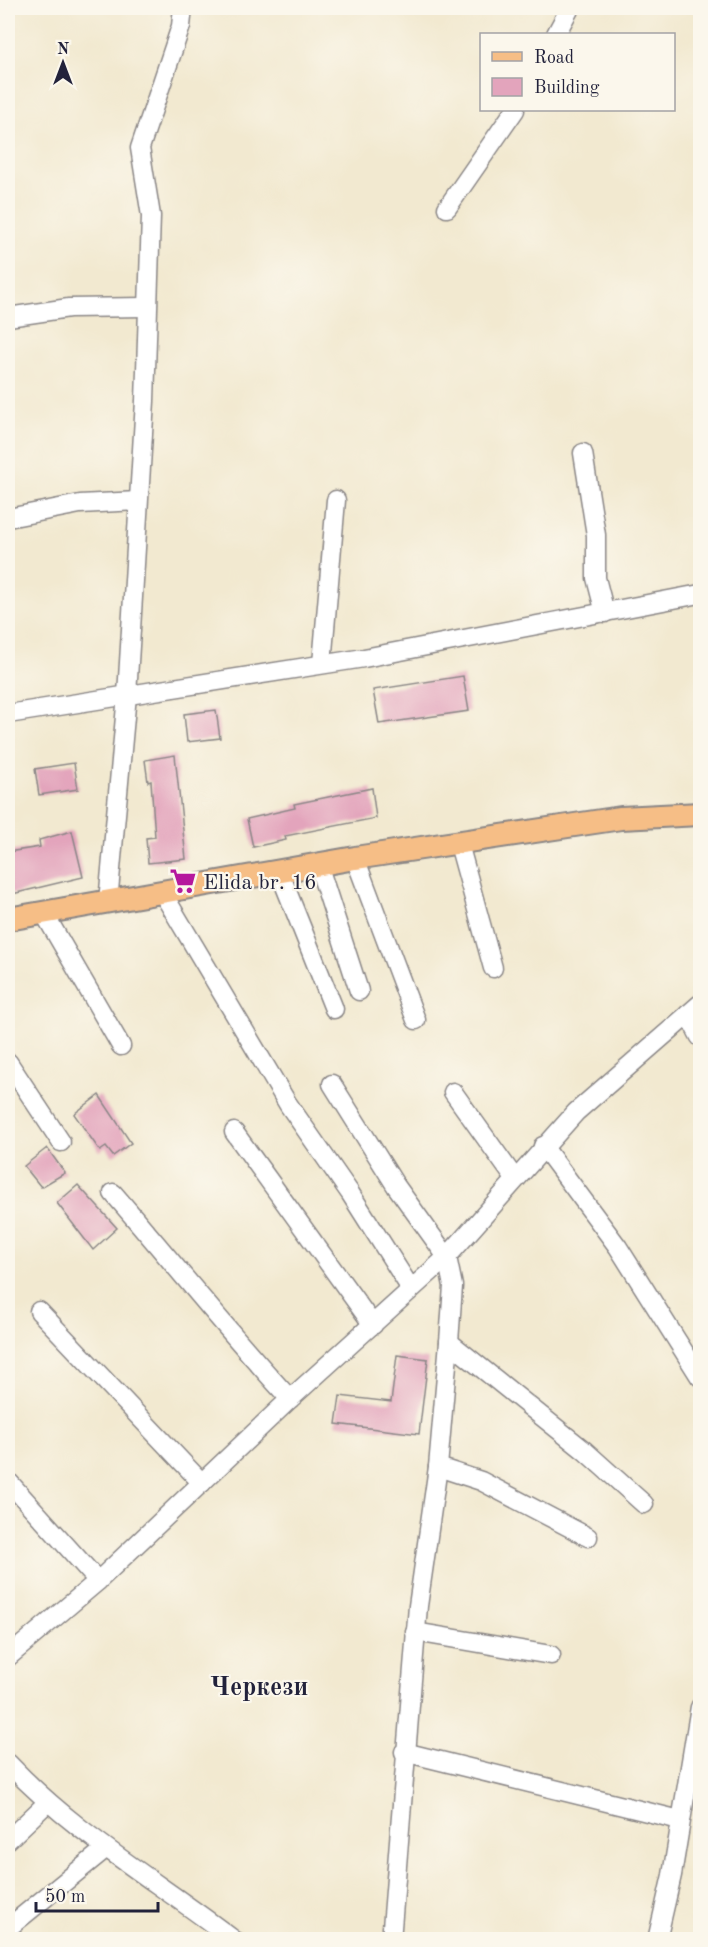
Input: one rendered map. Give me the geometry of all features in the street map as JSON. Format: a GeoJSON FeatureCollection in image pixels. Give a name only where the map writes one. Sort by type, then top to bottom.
{"type":"FeatureCollection","features":[{"type":"Feature","properties":{"kind":"main road"},"geometry":{"type":"LineString","coordinates":[[8,919],[355,858],[621,818],[700,814]]}},
{"type":"Feature","properties":{"kind":"street"},"geometry":{"type":"LineString","coordinates":[[108,902],[127,695],[145,401],[146,307],[151,216],[140,148],[181,26],[183,8]]}},
{"type":"Feature","properties":{"kind":"street"},"geometry":{"type":"LineString","coordinates":[[557,33],[570,8]]}},
{"type":"Feature","properties":{"kind":"street"},"geometry":{"type":"LineString","coordinates":[[447,208],[513,111]]}},
{"type":"Feature","properties":{"kind":"street"},"geometry":{"type":"LineString","coordinates":[[8,317],[69,308],[146,307]]}},
{"type":"Feature","properties":{"kind":"street"},"geometry":{"type":"LineString","coordinates":[[583,453],[596,535],[596,579],[605,613]]}},
{"type":"Feature","properties":{"kind":"street"},"geometry":{"type":"LineString","coordinates":[[322,664],[336,500]]}},
{"type":"Feature","properties":{"kind":"street"},"geometry":{"type":"LineString","coordinates":[[8,518],[80,504],[138,501]]}},
{"type":"Feature","properties":{"kind":"street"},"geometry":{"type":"LineString","coordinates":[[8,714],[322,664],[700,594]]}},
{"type":"Feature","properties":{"kind":"street"},"geometry":{"type":"LineString","coordinates":[[459,844],[494,968]]}},
{"type":"Feature","properties":{"kind":"street"},"geometry":{"type":"LineString","coordinates":[[355,858],[416,1020]]}},
{"type":"Feature","properties":{"kind":"street"},"geometry":{"type":"LineString","coordinates":[[318,864],[359,991]]}},
{"type":"Feature","properties":{"kind":"street"},"geometry":{"type":"LineString","coordinates":[[279,871],[334,1009]]}},
{"type":"Feature","properties":{"kind":"street"},"geometry":{"type":"LineString","coordinates":[[162,892],[288,1104],[350,1193],[411,1289]]}},
{"type":"Feature","properties":{"kind":"street"},"geometry":{"type":"LineString","coordinates":[[44,913],[121,1046]]}},
{"type":"Feature","properties":{"kind":"street"},"geometry":{"type":"LineString","coordinates":[[8,1657],[98,1581],[290,1399],[447,1257],[543,1146],[576,1112],[694,1009],[700,1037]]}},
{"type":"Feature","properties":{"kind":"street"},"geometry":{"type":"LineString","coordinates":[[8,1062],[62,1143]]}},
{"type":"Feature","properties":{"kind":"street"},"geometry":{"type":"LineString","coordinates":[[332,1084],[396,1186],[447,1257],[453,1286],[438,1467],[415,1632],[391,1940]]}},
{"type":"Feature","properties":{"kind":"street"},"geometry":{"type":"LineString","coordinates":[[453,1092],[515,1179]]}},
{"type":"Feature","properties":{"kind":"street"},"geometry":{"type":"LineString","coordinates":[[234,1132],[372,1325]]}},
{"type":"Feature","properties":{"kind":"street"},"geometry":{"type":"LineString","coordinates":[[543,1146],[618,1247],[700,1377]]}},
{"type":"Feature","properties":{"kind":"street"},"geometry":{"type":"LineString","coordinates":[[113,1193],[244,1350],[290,1399]]}},
{"type":"Feature","properties":{"kind":"street"},"geometry":{"type":"LineString","coordinates":[[39,1311],[202,1483]]}},
{"type":"Feature","properties":{"kind":"street"},"geometry":{"type":"LineString","coordinates":[[449,1342],[585,1451],[644,1504]]}},
{"type":"Feature","properties":{"kind":"street"},"geometry":{"type":"LineString","coordinates":[[438,1467],[480,1481],[588,1537]]}},
{"type":"Feature","properties":{"kind":"street"},"geometry":{"type":"LineString","coordinates":[[8,1481],[98,1581]]}},
{"type":"Feature","properties":{"kind":"street"},"geometry":{"type":"LineString","coordinates":[[415,1632],[551,1656]]}},
{"type":"Feature","properties":{"kind":"street"},"geometry":{"type":"LineString","coordinates":[[657,1940],[672,1875],[700,1707]]}},
{"type":"Feature","properties":{"kind":"street"},"geometry":{"type":"LineString","coordinates":[[404,1752],[680,1820]]}},
{"type":"Feature","properties":{"kind":"street"},"geometry":{"type":"LineString","coordinates":[[8,1763],[48,1802],[105,1849],[226,1937]]}},
{"type":"Feature","properties":{"kind":"street"},"geometry":{"type":"LineString","coordinates":[[8,1840],[48,1802]]}},
{"type":"Feature","properties":{"kind":"street"},"geometry":{"type":"LineString","coordinates":[[8,1928],[105,1849]]}},
{"type":"Feature","properties":{"kind":"building"},"geometry":{"type":"Polygon","coordinates":[[[463,676],[469,711],[379,724],[373,690],[463,676]]]}},
{"type":"Feature","properties":{"kind":"building"},"geometry":{"type":"Polygon","coordinates":[[[216,710],[220,738],[187,742],[184,714],[216,710]]]}},
{"type":"Feature","properties":{"kind":"building"},"geometry":{"type":"Polygon","coordinates":[[[175,755],[186,859],[148,863],[146,838],[155,837],[151,781],[148,782],[145,760],[175,755]]]}},
{"type":"Feature","properties":{"kind":"building"},"geometry":{"type":"Polygon","coordinates":[[[74,763],[78,789],[39,795],[35,769],[74,763]]]}},
{"type":"Feature","properties":{"kind":"building"},"geometry":{"type":"Polygon","coordinates":[[[372,788],[376,818],[285,836],[286,840],[253,847],[247,819],[295,808],[294,804],[372,788]]]}},
{"type":"Feature","properties":{"kind":"building"},"geometry":{"type":"Polygon","coordinates":[[[72,831],[83,877],[8,895],[8,852],[40,847],[39,840],[72,831]]]}},
{"type":"Feature","properties":{"kind":"building"},"geometry":{"type":"Polygon","coordinates":[[[99,1095],[131,1143],[113,1156],[106,1147],[100,1151],[74,1114],[99,1095]]]}},
{"type":"Feature","properties":{"kind":"building"},"geometry":{"type":"Polygon","coordinates":[[[47,1148],[65,1173],[41,1187],[24,1166],[47,1148]]]}},
{"type":"Feature","properties":{"kind":"building"},"geometry":{"type":"Polygon","coordinates":[[[78,1185],[117,1228],[93,1250],[57,1203],[78,1185]]]}},
{"type":"Feature","properties":{"kind":"building"},"geometry":{"type":"Polygon","coordinates":[[[397,1355],[428,1359],[419,1434],[336,1424],[340,1396],[391,1402],[397,1355]]]}},
{"type":"Feature","properties":{"kind":"place","name":"Elida br. 16"},"geometry":{"type":"Point","coordinates":[183,881]}},
{"type":"Feature","properties":{"kind":"district","name":"Черкези"},"geometry":{"type":"Point","coordinates":[259,1686]}}]}
